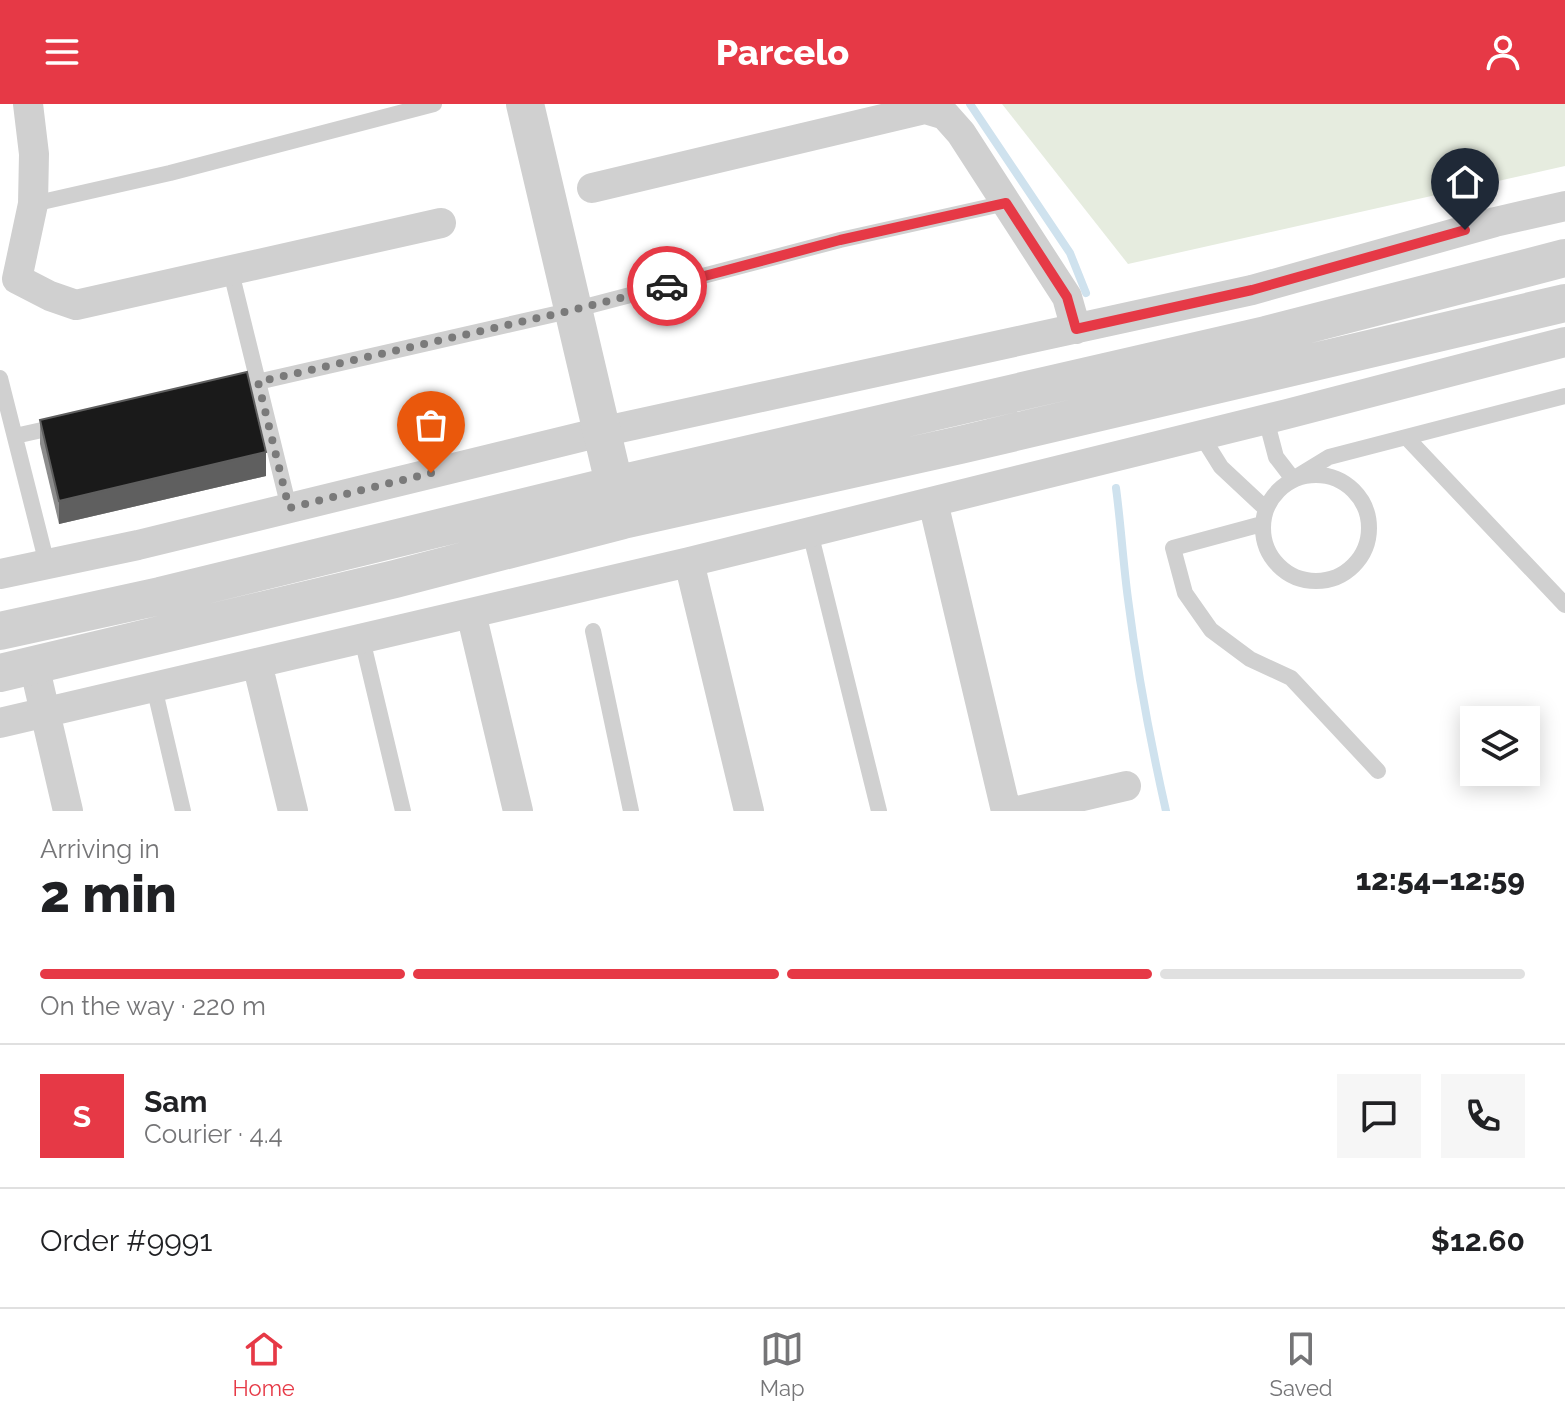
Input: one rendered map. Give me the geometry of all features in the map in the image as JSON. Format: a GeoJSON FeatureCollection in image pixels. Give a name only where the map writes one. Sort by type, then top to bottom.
{"type":"FeatureCollection","features":[{"type":"Feature","properties":{"kind":"street"},"geometry":{"type":"LineString","coordinates":[[28,104],[34,154],[33,204],[8,282],[76,305],[441,223]]}},
{"type":"Feature","properties":{"kind":"street"},"geometry":{"type":"LineString","coordinates":[[525,104],[619,503]]}},
{"type":"Feature","properties":{"kind":"street"},"geometry":{"type":"LineString","coordinates":[[592,188],[924,106],[945,115],[953,124],[1067,297],[1076,329]]}},
{"type":"Feature","properties":{"kind":"street"},"geometry":{"type":"LineString","coordinates":[[0,574],[138,545],[601,432],[1252,290],[1495,222],[1565,206]]}},
{"type":"Feature","properties":{"kind":"street"},"geometry":{"type":"LineString","coordinates":[[68,811],[44,713],[17,669],[380,583],[619,503],[1565,258]]}},
{"type":"Feature","properties":{"kind":"street"},"geometry":{"type":"LineString","coordinates":[[0,631],[619,503],[975,442],[1565,303]]}},
{"type":"Feature","properties":{"kind":"street"},"geometry":{"type":"LineString","coordinates":[[0,723],[689,562],[1565,342]]}},
{"type":"Feature","properties":{"kind":"street"},"geometry":{"type":"LineString","coordinates":[[933,502],[1006,811]]}},
{"type":"Feature","properties":{"kind":"street"},"geometry":{"type":"LineString","coordinates":[[689,562],[749,811]]}},
{"type":"Feature","properties":{"kind":"street"},"geometry":{"type":"LineString","coordinates":[[471,613],[518,811]]}},
{"type":"Feature","properties":{"kind":"street"},"geometry":{"type":"LineString","coordinates":[[257,663],[293,811]]}},
{"type":"Feature","properties":{"kind":"street"},"geometry":{"type":"LineString","coordinates":[[1018,811],[1126,786]]}},
{"type":"Feature","properties":{"kind":"lane"},"geometry":{"type":"LineString","coordinates":[[33,204],[170,173],[434,104]]}},
{"type":"Feature","properties":{"kind":"lane"},"geometry":{"type":"LineString","coordinates":[[212,392],[573,310],[840,240],[1006,203]]}},
{"type":"Feature","properties":{"kind":"lane"},"geometry":{"type":"LineString","coordinates":[[231,272],[289,508]]}},
{"type":"Feature","properties":{"kind":"lane"},"geometry":{"type":"LineString","coordinates":[[0,378],[47,564]]}},
{"type":"Feature","properties":{"kind":"lane"},"geometry":{"type":"LineString","coordinates":[[1293,479],[1310,474],[1329,476],[1346,484],[1359,497],[1367,514],[1369,532],[1359,558],[1339,576],[1322,581],[1303,580],[1286,572],[1273,559],[1264,542],[1264,516],[1271,497],[1293,479],[1329,457],[1565,396]]}},
{"type":"Feature","properties":{"kind":"lane"},"geometry":{"type":"LineString","coordinates":[[1266,419],[1276,457],[1293,479]]}},
{"type":"Feature","properties":{"kind":"lane"},"geometry":{"type":"LineString","coordinates":[[15,436],[75,423]]}},
{"type":"Feature","properties":{"kind":"lane"},"geometry":{"type":"LineString","coordinates":[[1201,435],[1221,467],[1264,516]]}},
{"type":"Feature","properties":{"kind":"lane"},"geometry":{"type":"LineString","coordinates":[[1406,437],[1565,605]]}},
{"type":"Feature","properties":{"kind":"lane"},"geometry":{"type":"LineString","coordinates":[[1264,516],[1173,548],[1185,593],[1211,630],[1250,659],[1291,678],[1378,771]]}},
{"type":"Feature","properties":{"kind":"lane"},"geometry":{"type":"LineString","coordinates":[[810,532],[879,811]]}},
{"type":"Feature","properties":{"kind":"lane"},"geometry":{"type":"LineString","coordinates":[[593,631],[631,811]]}},
{"type":"Feature","properties":{"kind":"lane"},"geometry":{"type":"LineString","coordinates":[[362,639],[403,811]]}},
{"type":"Feature","properties":{"kind":"lane"},"geometry":{"type":"LineString","coordinates":[[154,687],[183,811]]}},
{"type":"Feature","properties":{"kind":"shaded area"},"geometry":{"type":"Polygon","coordinates":[[[1002,104],[1565,104],[1565,166],[1128,264],[1002,104]]]}},
{"type":"Feature","properties":{"kind":"building"},"geometry":{"type":"Polygon","coordinates":[[[247,372],[266,452],[59,501],[40,420],[247,372]]]}},
{"type":"Feature","properties":{"kind":"waterway"},"geometry":{"type":"LineString","coordinates":[[970,104],[1070,253],[1086,293]]}},
{"type":"Feature","properties":{"kind":"waterway"},"geometry":{"type":"LineString","coordinates":[[1116,488],[1135,652],[1166,811]]}},
{"type":"Feature","properties":{"kind":"way so far"},"geometry":{"type":"LineString","coordinates":[[431,473],[289,508],[258,382],[667,286]]}},
{"type":"Feature","properties":{"kind":"route"},"geometry":{"type":"LineString","coordinates":[[667,286],[840,240],[1006,203],[1067,297],[1076,329],[1252,290],[1465,230]]}}]}
